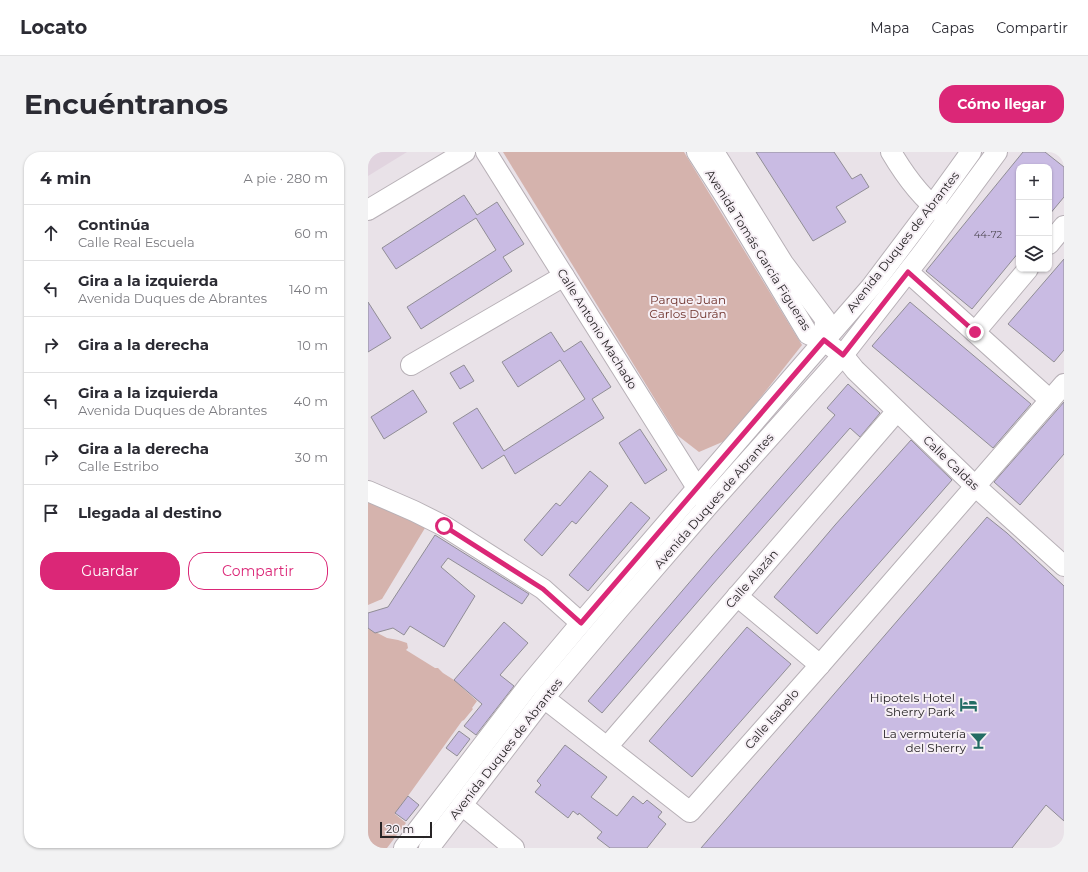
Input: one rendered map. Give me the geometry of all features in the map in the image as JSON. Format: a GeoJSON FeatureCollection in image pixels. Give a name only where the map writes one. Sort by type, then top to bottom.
{"type":"FeatureCollection","features":[{"type":"Feature","properties":{"kind":"street"},"geometry":{"type":"LineString","coordinates":[[368,210],[465,152]]}},
{"type":"Feature","properties":{"kind":"street","name":"Calle Antonio Machado"},"geometry":{"type":"LineString","coordinates":[[486,152],[708,506]]}},
{"type":"Feature","properties":{"kind":"street","name":"Avenida Tomás García Figueras"},"geometry":{"type":"LineString","coordinates":[[697,152],[727,198],[808,334],[824,340],[843,355]]}},
{"type":"Feature","properties":{"kind":"street","name":"Avenida Tomás García Figueras"},"geometry":{"type":"LineString","coordinates":[[714,152],[783,263],[825,319],[824,340]]}},
{"type":"Feature","properties":{"kind":"street"},"geometry":{"type":"LineString","coordinates":[[891,152],[902,170],[932,206],[948,218]]}},
{"type":"Feature","properties":{"kind":"street","name":"Avenida Duques de Abrantes"},"geometry":{"type":"LineString","coordinates":[[404,848],[529,685],[871,287],[971,152]]}},
{"type":"Feature","properties":{"kind":"street","name":"Avenida Duques de Abrantes"},"geometry":{"type":"LineString","coordinates":[[429,848],[544,698],[708,506],[843,355],[908,272],[997,152]]}},
{"type":"Feature","properties":{"kind":"street"},"geometry":{"type":"LineString","coordinates":[[1052,240],[1064,226]]}},
{"type":"Feature","properties":{"kind":"street"},"geometry":{"type":"LineString","coordinates":[[908,272],[1050,400]]}},
{"type":"Feature","properties":{"kind":"street"},"geometry":{"type":"LineString","coordinates":[[975,332],[1025,272]]}},
{"type":"Feature","properties":{"kind":"street"},"geometry":{"type":"LineString","coordinates":[[411,365],[564,276]]}},
{"type":"Feature","properties":{"kind":"street","name":"Avenida Tomás García Figueras"},"geometry":{"type":"LineString","coordinates":[[808,296],[823,304],[834,307],[855,305]]}},
{"type":"Feature","properties":{"kind":"street","name":"Calle Caldas"},"geometry":{"type":"LineString","coordinates":[[843,355],[854,370],[975,486],[1061,559]]}},
{"type":"Feature","properties":{"kind":"street","name":"Calle Isabelo"},"geometry":{"type":"LineString","coordinates":[[544,698],[690,812],[1064,384]]}},
{"type":"Feature","properties":{"kind":"street","name":"Calle Alazán"},"geometry":{"type":"LineString","coordinates":[[607,747],[897,411]]}},
{"type":"Feature","properties":{"kind":"street"},"geometry":{"type":"LineString","coordinates":[[368,491],[444,526],[543,589],[581,623]]}},
{"type":"Feature","properties":{"kind":"street"},"geometry":{"type":"LineString","coordinates":[[737,596],[820,665]]}},
{"type":"Feature","properties":{"kind":"street"},"geometry":{"type":"LineString","coordinates":[[462,805],[514,848]]}},
{"type":"Feature","properties":{"kind":"shaded area"},"geometry":{"type":"Polygon","coordinates":[[[368,152],[407,152],[368,176],[368,152]]]}},
{"type":"Feature","properties":{"kind":"green space","name":"Parque Juan Carlos Durán"},"geometry":{"type":"Polygon","coordinates":[[[503,152],[684,152],[802,345],[727,440],[699,452],[677,435],[503,152]]]}},
{"type":"Feature","properties":{"kind":"green space"},"geometry":{"type":"Polygon","coordinates":[[[368,500],[425,528],[382,599],[368,605],[368,500]]]}},
{"type":"Feature","properties":{"kind":"green space"},"geometry":{"type":"Polygon","coordinates":[[[368,628],[387,638],[407,643],[408,648],[406,650],[435,668],[438,668],[477,701],[472,708],[473,709],[462,721],[395,814],[406,823],[387,848],[368,848],[368,628]]]}},
{"type":"Feature","properties":{"kind":"building"},"geometry":{"type":"Polygon","coordinates":[[[756,152],[834,152],[852,179],[861,174],[869,187],[836,207],[846,222],[813,241],[756,152]]]}},
{"type":"Feature","properties":{"kind":"building"},"geometry":{"type":"Polygon","coordinates":[[[1023,152],[1045,152],[1064,167],[1064,197],[1052,211],[1052,164],[1016,164],[1016,256],[972,309],[926,271],[1023,152]]]}},
{"type":"Feature","properties":{"kind":"building"},"geometry":{"type":"Polygon","coordinates":[[[464,195],[477,215],[497,202],[524,244],[503,257],[512,271],[421,329],[407,307],[496,250],[476,218],[396,269],[382,248],[464,195]]]}},
{"type":"Feature","properties":{"kind":"building"},"geometry":{"type":"Polygon","coordinates":[[[1064,259],[1064,350],[1054,362],[1008,324],[1064,259]]]}},
{"type":"Feature","properties":{"kind":"building"},"geometry":{"type":"Polygon","coordinates":[[[368,302],[391,338],[368,352],[368,302]]]}},
{"type":"Feature","properties":{"kind":"building"},"geometry":{"type":"Polygon","coordinates":[[[910,302],[1031,404],[993,448],[872,346],[910,302]]]}},
{"type":"Feature","properties":{"kind":"building"},"geometry":{"type":"Polygon","coordinates":[[[551,332],[564,352],[581,341],[611,387],[592,399],[604,418],[515,474],[504,455],[482,469],[453,423],[477,408],[504,451],[585,399],[560,360],[518,387],[502,362],[551,332]]]}},
{"type":"Feature","properties":{"kind":"building"},"geometry":{"type":"Polygon","coordinates":[[[464,365],[474,381],[460,389],[450,373],[464,365]]]}},
{"type":"Feature","properties":{"kind":"building"},"geometry":{"type":"Polygon","coordinates":[[[848,384],[880,413],[860,437],[850,428],[602,713],[588,701],[835,415],[827,408],[848,384]]]}},
{"type":"Feature","properties":{"kind":"building"},"geometry":{"type":"Polygon","coordinates":[[[413,390],[427,412],[384,439],[371,417],[413,390]]]}},
{"type":"Feature","properties":{"kind":"building"},"geometry":{"type":"Polygon","coordinates":[[[1064,402],[1064,454],[1020,505],[994,482],[1064,402]]]}},
{"type":"Feature","properties":{"kind":"building"},"geometry":{"type":"Polygon","coordinates":[[[640,429],[667,470],[645,484],[619,443],[640,429]]]}},
{"type":"Feature","properties":{"kind":"building"},"geometry":{"type":"Polygon","coordinates":[[[911,440],[952,480],[817,634],[774,597],[835,525],[911,440]]]}},
{"type":"Feature","properties":{"kind":"building"},"geometry":{"type":"Polygon","coordinates":[[[590,471],[608,486],[576,524],[572,521],[542,556],[524,540],[556,503],[560,506],[590,471]]]}},
{"type":"Feature","properties":{"kind":"building"},"geometry":{"type":"Polygon","coordinates":[[[631,502],[650,518],[588,591],[569,575],[631,502]]]}},
{"type":"Feature","properties":{"kind":"building","name":"Hipotels Hotel Sherry Park"},"geometry":{"type":"Polygon","coordinates":[[[987,517],[1007,533],[1064,586],[1064,821],[1046,805],[1012,848],[701,848],[987,517]]]}},
{"type":"Feature","properties":{"kind":"building"},"geometry":{"type":"Polygon","coordinates":[[[435,535],[529,594],[522,604],[448,558],[441,567],[475,596],[444,647],[410,626],[404,635],[393,628],[375,633],[368,628],[368,613],[388,607],[435,535]]]}},
{"type":"Feature","properties":{"kind":"building"},"geometry":{"type":"Polygon","coordinates":[[[504,622],[528,643],[500,675],[514,686],[476,735],[464,726],[482,704],[454,680],[504,622]]]}},
{"type":"Feature","properties":{"kind":"building"},"geometry":{"type":"Polygon","coordinates":[[[747,627],[791,664],[692,777],[649,741],[747,627]]]}},
{"type":"Feature","properties":{"kind":"building"},"geometry":{"type":"Polygon","coordinates":[[[459,731],[470,739],[457,756],[446,748],[459,731]]]}},
{"type":"Feature","properties":{"kind":"building"},"geometry":{"type":"Polygon","coordinates":[[[565,745],[607,777],[591,797],[617,816],[633,796],[643,804],[647,800],[662,812],[658,817],[666,824],[647,848],[610,848],[597,838],[602,832],[579,813],[578,815],[573,811],[568,818],[535,792],[541,785],[537,781],[565,745]]]}},
{"type":"Feature","properties":{"kind":"building"},"geometry":{"type":"Polygon","coordinates":[[[408,796],[419,805],[406,821],[395,813],[408,796]]]}},
{"type":"Feature","properties":{"kind":"place","name":"Hipotels Hotel Sherry Park"},"geometry":{"type":"Point","coordinates":[968,705]}},
{"type":"Feature","properties":{"kind":"place","name":"La vermutería del Sherry"},"geometry":{"type":"Point","coordinates":[979,741]}},
{"type":"Feature","properties":{"kind":"route"},"geometry":{"type":"LineString","coordinates":[[444,526],[543,589],[581,623],[824,340],[843,355],[908,272],[975,332]]}}]}
